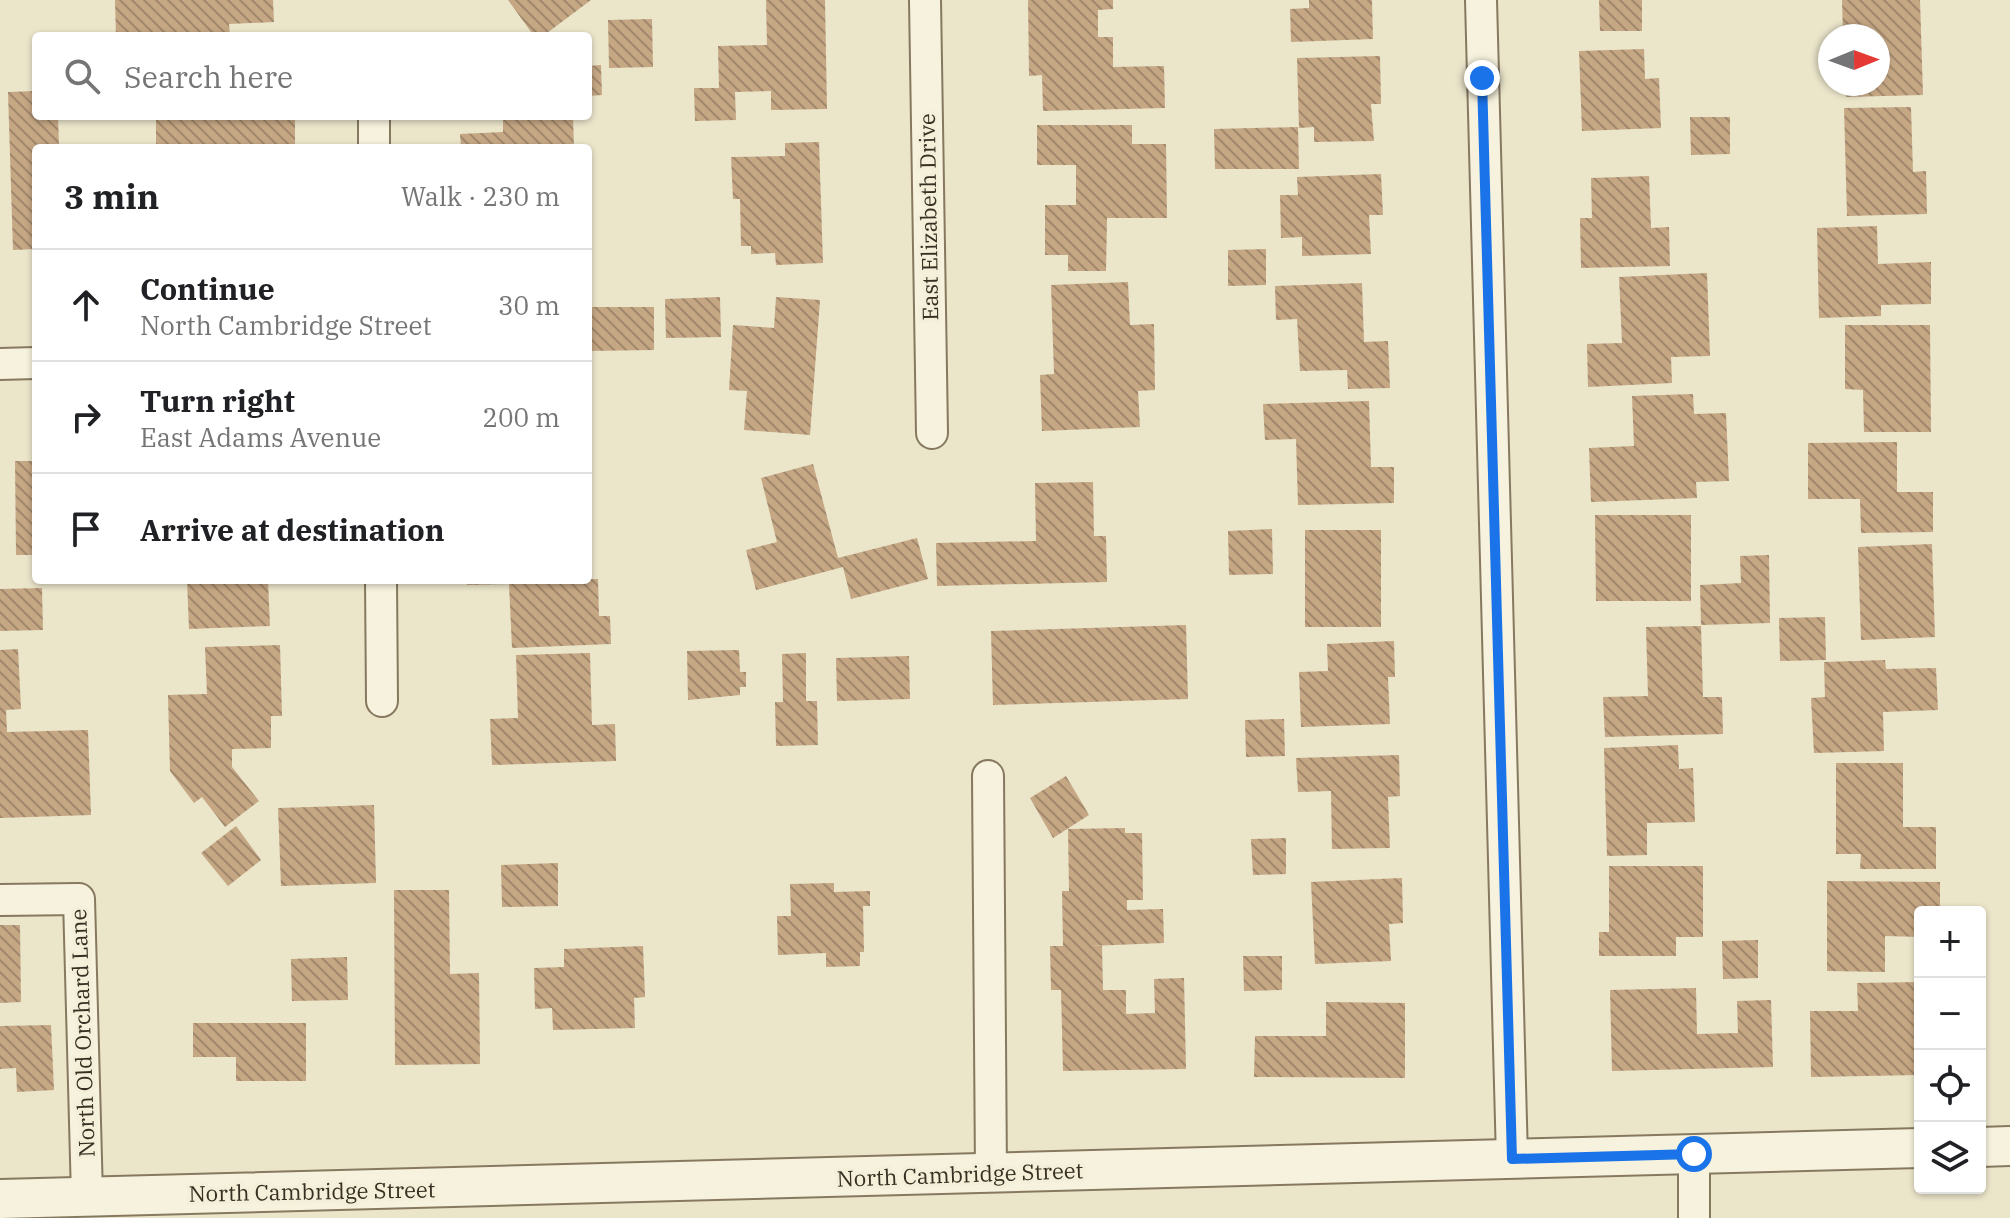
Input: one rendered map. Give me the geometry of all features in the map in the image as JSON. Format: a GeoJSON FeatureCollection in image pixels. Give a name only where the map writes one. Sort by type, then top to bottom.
{"type":"FeatureCollection","features":[{"type":"Feature","properties":{"kind":"street","name":"East Elizabeth Drive"},"geometry":{"type":"LineString","coordinates":[[925,0],[932,433]]}},
{"type":"Feature","properties":{"kind":"street"},"geometry":{"type":"LineString","coordinates":[[1481,0],[1512,1159]]}},
{"type":"Feature","properties":{"kind":"street"},"geometry":{"type":"LineString","coordinates":[[374,120],[374,144]]}},
{"type":"Feature","properties":{"kind":"street"},"geometry":{"type":"LineString","coordinates":[[0,364],[32,363]]}},
{"type":"Feature","properties":{"kind":"street"},"geometry":{"type":"LineString","coordinates":[[381,584],[382,701]]}},
{"type":"Feature","properties":{"kind":"street"},"geometry":{"type":"LineString","coordinates":[[988,776],[991,1173]]}},
{"type":"Feature","properties":{"kind":"street","name":"North Old Orchard Lane"},"geometry":{"type":"LineString","coordinates":[[0,900],[79,899],[87,1196]]}},
{"type":"Feature","properties":{"kind":"street"},"geometry":{"type":"LineString","coordinates":[[1986,1147],[2010,1146]]}},
{"type":"Feature","properties":{"kind":"street","name":"North Cambridge Street"},"geometry":{"type":"LineString","coordinates":[[0,1199],[1914,1148]]}},
{"type":"Feature","properties":{"kind":"street"},"geometry":{"type":"LineString","coordinates":[[1694,1154],[1694,1218]]}},
{"type":"Feature","properties":{"kind":"building"},"geometry":{"type":"Polygon","coordinates":[[[115,0],[273,0],[274,22],[229,24],[230,32],[116,32],[115,0]]]}},
{"type":"Feature","properties":{"kind":"building"},"geometry":{"type":"Polygon","coordinates":[[[508,0],[591,0],[548,32],[531,32],[508,0]]]}},
{"type":"Feature","properties":{"kind":"building"},"geometry":{"type":"Polygon","coordinates":[[[766,0],[825,0],[827,109],[771,110],[771,91],[735,92],[736,120],[695,121],[694,88],[719,88],[718,46],[767,45],[766,0]]]}},
{"type":"Feature","properties":{"kind":"building"},"geometry":{"type":"Polygon","coordinates":[[[1028,0],[1113,0],[1113,9],[1098,10],[1098,37],[1113,37],[1113,67],[1164,66],[1165,108],[1043,111],[1042,75],[1029,76],[1028,0]]]}},
{"type":"Feature","properties":{"kind":"building"},"geometry":{"type":"Polygon","coordinates":[[[1309,0],[1372,0],[1373,39],[1291,42],[1290,9],[1309,8],[1309,0]]]}},
{"type":"Feature","properties":{"kind":"building"},"geometry":{"type":"Polygon","coordinates":[[[1599,0],[1642,0],[1642,31],[1600,31],[1599,0]]]}},
{"type":"Feature","properties":{"kind":"building"},"geometry":{"type":"Polygon","coordinates":[[[1842,0],[1920,0],[1923,95],[1890,96],[1890,24],[1843,24],[1842,0]]]}},
{"type":"Feature","properties":{"kind":"building"},"geometry":{"type":"Polygon","coordinates":[[[652,19],[653,67],[609,68],[608,20],[652,19]]]}},
{"type":"Feature","properties":{"kind":"building"},"geometry":{"type":"Polygon","coordinates":[[[1644,49],[1645,79],[1659,78],[1661,128],[1582,131],[1579,51],[1644,49]]]}},
{"type":"Feature","properties":{"kind":"building"},"geometry":{"type":"Polygon","coordinates":[[[1380,56],[1381,104],[1371,104],[1374,141],[1314,142],[1314,127],[1299,128],[1297,58],[1380,56]]]}},
{"type":"Feature","properties":{"kind":"building"},"geometry":{"type":"Polygon","coordinates":[[[601,65],[602,95],[592,96],[592,66],[601,65]]]}},
{"type":"Feature","properties":{"kind":"building"},"geometry":{"type":"Polygon","coordinates":[[[32,91],[32,120],[58,120],[59,144],[32,144],[32,249],[13,250],[8,92],[32,91]]]}},
{"type":"Feature","properties":{"kind":"building"},"geometry":{"type":"Polygon","coordinates":[[[1911,107],[1913,172],[1926,171],[1927,214],[1847,216],[1844,108],[1911,107]]]}},
{"type":"Feature","properties":{"kind":"building"},"geometry":{"type":"Polygon","coordinates":[[[1690,117],[1730,117],[1730,154],[1691,155],[1690,117]]]}},
{"type":"Feature","properties":{"kind":"building"},"geometry":{"type":"Polygon","coordinates":[[[156,120],[295,120],[295,144],[156,144],[156,120]]]}},
{"type":"Feature","properties":{"kind":"building"},"geometry":{"type":"Polygon","coordinates":[[[503,120],[573,120],[574,144],[461,144],[460,134],[503,132],[503,120]]]}},
{"type":"Feature","properties":{"kind":"building"},"geometry":{"type":"Polygon","coordinates":[[[1037,125],[1132,125],[1132,144],[1166,144],[1167,218],[1107,218],[1106,271],[1068,271],[1068,255],[1045,255],[1045,205],[1076,205],[1076,165],[1037,165],[1037,125]]]}},
{"type":"Feature","properties":{"kind":"building"},"geometry":{"type":"Polygon","coordinates":[[[1298,127],[1299,169],[1215,169],[1214,129],[1298,127]]]}},
{"type":"Feature","properties":{"kind":"building"},"geometry":{"type":"Polygon","coordinates":[[[819,142],[823,263],[776,265],[775,253],[751,254],[751,246],[741,246],[740,199],[733,199],[731,157],[785,156],[785,143],[819,142]]]}},
{"type":"Feature","properties":{"kind":"building"},"geometry":{"type":"Polygon","coordinates":[[[1381,174],[1383,215],[1369,215],[1371,254],[1302,256],[1302,237],[1281,238],[1280,195],[1298,195],[1297,177],[1381,174]]]}},
{"type":"Feature","properties":{"kind":"building"},"geometry":{"type":"Polygon","coordinates":[[[1649,176],[1651,228],[1669,227],[1670,266],[1581,268],[1580,218],[1592,218],[1591,178],[1649,176]]]}},
{"type":"Feature","properties":{"kind":"building"},"geometry":{"type":"Polygon","coordinates":[[[1877,226],[1878,264],[1931,262],[1931,304],[1881,305],[1881,316],[1819,318],[1817,228],[1877,226]]]}},
{"type":"Feature","properties":{"kind":"building"},"geometry":{"type":"Polygon","coordinates":[[[1266,249],[1266,285],[1228,286],[1228,250],[1266,249]]]}},
{"type":"Feature","properties":{"kind":"building"},"geometry":{"type":"Polygon","coordinates":[[[1707,273],[1710,356],[1671,357],[1672,383],[1588,387],[1587,344],[1622,343],[1619,277],[1707,273]]]}},
{"type":"Feature","properties":{"kind":"building"},"geometry":{"type":"Polygon","coordinates":[[[1128,282],[1130,325],[1154,324],[1155,390],[1138,391],[1140,427],[1042,431],[1040,375],[1054,374],[1051,285],[1128,282]]]}},
{"type":"Feature","properties":{"kind":"building"},"geometry":{"type":"Polygon","coordinates":[[[1362,283],[1364,342],[1388,341],[1390,388],[1348,389],[1347,370],[1300,371],[1297,319],[1276,320],[1275,286],[1362,283]]]}},
{"type":"Feature","properties":{"kind":"building"},"geometry":{"type":"Polygon","coordinates":[[[720,297],[721,337],[666,338],[665,299],[720,297]]]}},
{"type":"Feature","properties":{"kind":"building"},"geometry":{"type":"Polygon","coordinates":[[[776,297],[820,300],[810,435],[744,430],[747,391],[729,390],[733,325],[774,328],[776,297]]]}},
{"type":"Feature","properties":{"kind":"building"},"geometry":{"type":"Polygon","coordinates":[[[592,307],[654,307],[654,350],[592,351],[592,307]]]}},
{"type":"Feature","properties":{"kind":"building"},"geometry":{"type":"Polygon","coordinates":[[[1845,325],[1930,325],[1931,432],[1864,432],[1863,390],[1845,389],[1845,325]]]}},
{"type":"Feature","properties":{"kind":"building"},"geometry":{"type":"Polygon","coordinates":[[[1693,394],[1694,414],[1726,413],[1729,481],[1696,482],[1697,498],[1591,502],[1589,448],[1634,446],[1632,396],[1693,394]]]}},
{"type":"Feature","properties":{"kind":"building"},"geometry":{"type":"Polygon","coordinates":[[[1369,401],[1371,467],[1394,467],[1394,503],[1298,505],[1296,439],[1265,440],[1263,404],[1369,401]]]}},
{"type":"Feature","properties":{"kind":"building"},"geometry":{"type":"Polygon","coordinates":[[[1897,442],[1897,492],[1933,492],[1933,532],[1861,533],[1860,499],[1808,499],[1808,443],[1897,442]]]}},
{"type":"Feature","properties":{"kind":"building"},"geometry":{"type":"Polygon","coordinates":[[[15,461],[32,461],[32,555],[16,555],[15,461]]]}},
{"type":"Feature","properties":{"kind":"building"},"geometry":{"type":"Polygon","coordinates":[[[813,464],[838,558],[917,538],[928,579],[851,599],[843,567],[756,590],[746,550],[777,542],[761,478],[813,464]]]}},
{"type":"Feature","properties":{"kind":"building"},"geometry":{"type":"Polygon","coordinates":[[[1093,482],[1094,536],[1106,536],[1107,582],[937,586],[936,543],[1036,541],[1035,483],[1093,482]]]}},
{"type":"Feature","properties":{"kind":"building"},"geometry":{"type":"Polygon","coordinates":[[[1595,515],[1691,515],[1691,601],[1596,601],[1595,515]]]}},
{"type":"Feature","properties":{"kind":"building"},"geometry":{"type":"Polygon","coordinates":[[[1272,529],[1273,574],[1229,575],[1228,531],[1272,529]]]}},
{"type":"Feature","properties":{"kind":"building"},"geometry":{"type":"Polygon","coordinates":[[[1305,530],[1381,530],[1381,627],[1305,627],[1305,530]]]}},
{"type":"Feature","properties":{"kind":"building"},"geometry":{"type":"Polygon","coordinates":[[[1932,544],[1935,637],[1861,640],[1858,547],[1932,544]]]}},
{"type":"Feature","properties":{"kind":"building"},"geometry":{"type":"Polygon","coordinates":[[[1769,555],[1770,623],[1701,625],[1700,585],[1741,583],[1740,556],[1769,555]]]}},
{"type":"Feature","properties":{"kind":"building"},"geometry":{"type":"Polygon","coordinates":[[[592,579],[598,579],[599,616],[610,616],[611,644],[512,648],[509,584],[592,584],[592,579]]]}},
{"type":"Feature","properties":{"kind":"building"},"geometry":{"type":"Polygon","coordinates":[[[187,584],[268,584],[270,626],[189,629],[187,584]]]}},
{"type":"Feature","properties":{"kind":"building"},"geometry":{"type":"Polygon","coordinates":[[[42,588],[43,630],[0,631],[0,589],[42,588]]]}},
{"type":"Feature","properties":{"kind":"building"},"geometry":{"type":"Polygon","coordinates":[[[1825,617],[1826,660],[1780,661],[1779,618],[1825,617]]]}},
{"type":"Feature","properties":{"kind":"building"},"geometry":{"type":"Polygon","coordinates":[[[1186,625],[1188,699],[993,705],[991,631],[1186,625]]]}},
{"type":"Feature","properties":{"kind":"building"},"geometry":{"type":"Polygon","coordinates":[[[1701,626],[1703,697],[1722,697],[1723,734],[1605,737],[1603,697],[1648,696],[1646,627],[1701,626]]]}},
{"type":"Feature","properties":{"kind":"building"},"geometry":{"type":"Polygon","coordinates":[[[1394,641],[1395,677],[1388,677],[1390,724],[1301,727],[1299,672],[1328,671],[1327,644],[1394,641]]]}},
{"type":"Feature","properties":{"kind":"building"},"geometry":{"type":"Polygon","coordinates":[[[280,645],[282,716],[271,716],[271,748],[232,749],[232,767],[259,801],[225,827],[202,797],[194,803],[170,771],[168,695],[207,694],[205,647],[280,645]]]}},
{"type":"Feature","properties":{"kind":"building"},"geometry":{"type":"Polygon","coordinates":[[[18,649],[21,709],[6,710],[7,732],[88,730],[91,815],[0,818],[0,650],[18,649]]]}},
{"type":"Feature","properties":{"kind":"building"},"geometry":{"type":"Polygon","coordinates":[[[739,650],[740,672],[746,672],[746,687],[740,687],[740,695],[688,700],[687,651],[739,650]]]}},
{"type":"Feature","properties":{"kind":"building"},"geometry":{"type":"Polygon","coordinates":[[[590,653],[592,725],[615,724],[616,761],[492,765],[490,719],[518,718],[516,655],[590,653]]]}},
{"type":"Feature","properties":{"kind":"building"},"geometry":{"type":"Polygon","coordinates":[[[806,653],[806,701],[817,701],[818,745],[776,746],[775,702],[783,702],[782,654],[806,653]]]}},
{"type":"Feature","properties":{"kind":"building"},"geometry":{"type":"Polygon","coordinates":[[[909,656],[910,699],[837,701],[836,658],[909,656]]]}},
{"type":"Feature","properties":{"kind":"building"},"geometry":{"type":"Polygon","coordinates":[[[1885,660],[1886,669],[1936,668],[1938,710],[1883,712],[1884,751],[1814,753],[1811,698],[1825,697],[1824,662],[1885,660]]]}},
{"type":"Feature","properties":{"kind":"building"},"geometry":{"type":"Polygon","coordinates":[[[1284,719],[1285,756],[1246,757],[1245,720],[1284,719]]]}},
{"type":"Feature","properties":{"kind":"building"},"geometry":{"type":"Polygon","coordinates":[[[1678,745],[1679,769],[1693,768],[1695,822],[1647,823],[1647,855],[1607,856],[1604,748],[1678,745]]]}},
{"type":"Feature","properties":{"kind":"building"},"geometry":{"type":"Polygon","coordinates":[[[1399,755],[1400,796],[1388,797],[1390,848],[1332,849],[1331,791],[1298,792],[1296,758],[1399,755]]]}},
{"type":"Feature","properties":{"kind":"building"},"geometry":{"type":"Polygon","coordinates":[[[1836,763],[1903,763],[1903,827],[1936,827],[1936,869],[1860,869],[1861,854],[1836,854],[1836,763]]]}},
{"type":"Feature","properties":{"kind":"building"},"geometry":{"type":"Polygon","coordinates":[[[1066,776],[1089,815],[1053,838],[1030,798],[1066,776]]]}},
{"type":"Feature","properties":{"kind":"building"},"geometry":{"type":"Polygon","coordinates":[[[374,805],[376,883],[281,886],[278,808],[374,805]]]}},
{"type":"Feature","properties":{"kind":"building"},"geometry":{"type":"Polygon","coordinates":[[[236,826],[261,860],[228,886],[201,853],[236,826]]]}},
{"type":"Feature","properties":{"kind":"building"},"geometry":{"type":"Polygon","coordinates":[[[1125,828],[1125,833],[1142,833],[1143,900],[1127,900],[1127,910],[1163,909],[1164,943],[1090,946],[1102,946],[1103,990],[1126,990],[1126,1014],[1155,1013],[1154,979],[1184,978],[1186,1069],[1063,1071],[1061,990],[1051,990],[1050,946],[1063,946],[1062,891],[1069,891],[1068,829],[1125,828]]]}},
{"type":"Feature","properties":{"kind":"building"},"geometry":{"type":"Polygon","coordinates":[[[1286,838],[1286,874],[1253,875],[1251,839],[1286,838]]]}},
{"type":"Feature","properties":{"kind":"building"},"geometry":{"type":"Polygon","coordinates":[[[558,863],[558,906],[502,907],[501,865],[558,863]]]}},
{"type":"Feature","properties":{"kind":"building"},"geometry":{"type":"Polygon","coordinates":[[[1609,866],[1703,866],[1703,937],[1676,937],[1676,956],[1599,956],[1599,932],[1609,932],[1609,866]]]}},
{"type":"Feature","properties":{"kind":"building"},"geometry":{"type":"Polygon","coordinates":[[[1402,878],[1403,923],[1389,924],[1391,961],[1315,964],[1311,882],[1402,878]]]}},
{"type":"Feature","properties":{"kind":"building"},"geometry":{"type":"Polygon","coordinates":[[[1827,881],[1940,882],[1940,906],[1914,906],[1914,937],[1885,936],[1885,972],[1827,971],[1827,881]]]}},
{"type":"Feature","properties":{"kind":"building"},"geometry":{"type":"Polygon","coordinates":[[[834,883],[834,892],[870,891],[870,906],[863,906],[864,952],[860,952],[860,966],[826,967],[826,953],[778,955],[777,916],[791,916],[790,884],[834,883]]]}},
{"type":"Feature","properties":{"kind":"building"},"geometry":{"type":"Polygon","coordinates":[[[394,890],[449,890],[450,974],[479,973],[480,1064],[395,1065],[394,890]]]}},
{"type":"Feature","properties":{"kind":"building"},"geometry":{"type":"Polygon","coordinates":[[[0,925],[20,925],[21,1002],[0,1003],[0,925]]]}},
{"type":"Feature","properties":{"kind":"building"},"geometry":{"type":"Polygon","coordinates":[[[1758,940],[1758,978],[1723,979],[1722,941],[1758,940]]]}},
{"type":"Feature","properties":{"kind":"building"},"geometry":{"type":"Polygon","coordinates":[[[643,946],[645,997],[634,998],[635,1028],[553,1030],[552,1008],[535,1009],[534,968],[564,967],[564,949],[643,946]]]}},
{"type":"Feature","properties":{"kind":"building"},"geometry":{"type":"Polygon","coordinates":[[[1243,956],[1282,956],[1282,990],[1244,991],[1243,956]]]}},
{"type":"Feature","properties":{"kind":"building"},"geometry":{"type":"Polygon","coordinates":[[[347,957],[348,1000],[292,1001],[291,959],[347,957]]]}},
{"type":"Feature","properties":{"kind":"building"},"geometry":{"type":"Polygon","coordinates":[[[1914,982],[1914,1075],[1811,1077],[1810,1011],[1858,1011],[1857,983],[1914,982]]]}},
{"type":"Feature","properties":{"kind":"building"},"geometry":{"type":"Polygon","coordinates":[[[1696,988],[1697,1034],[1738,1033],[1737,1001],[1771,1000],[1773,1067],[1612,1071],[1610,990],[1696,988]]]}},
{"type":"Feature","properties":{"kind":"building"},"geometry":{"type":"Polygon","coordinates":[[[1326,1002],[1405,1003],[1405,1078],[1254,1077],[1255,1036],[1326,1036],[1326,1002]]]}},
{"type":"Feature","properties":{"kind":"building"},"geometry":{"type":"Polygon","coordinates":[[[193,1023],[306,1023],[306,1081],[236,1081],[236,1057],[193,1057],[193,1023]]]}},
{"type":"Feature","properties":{"kind":"building"},"geometry":{"type":"Polygon","coordinates":[[[51,1025],[54,1090],[17,1092],[16,1068],[0,1069],[0,1026],[51,1025]]]}},
{"type":"Feature","properties":{"kind":"route"},"geometry":{"type":"LineString","coordinates":[[1482,78],[1512,1159],[1694,1154]]}}]}
